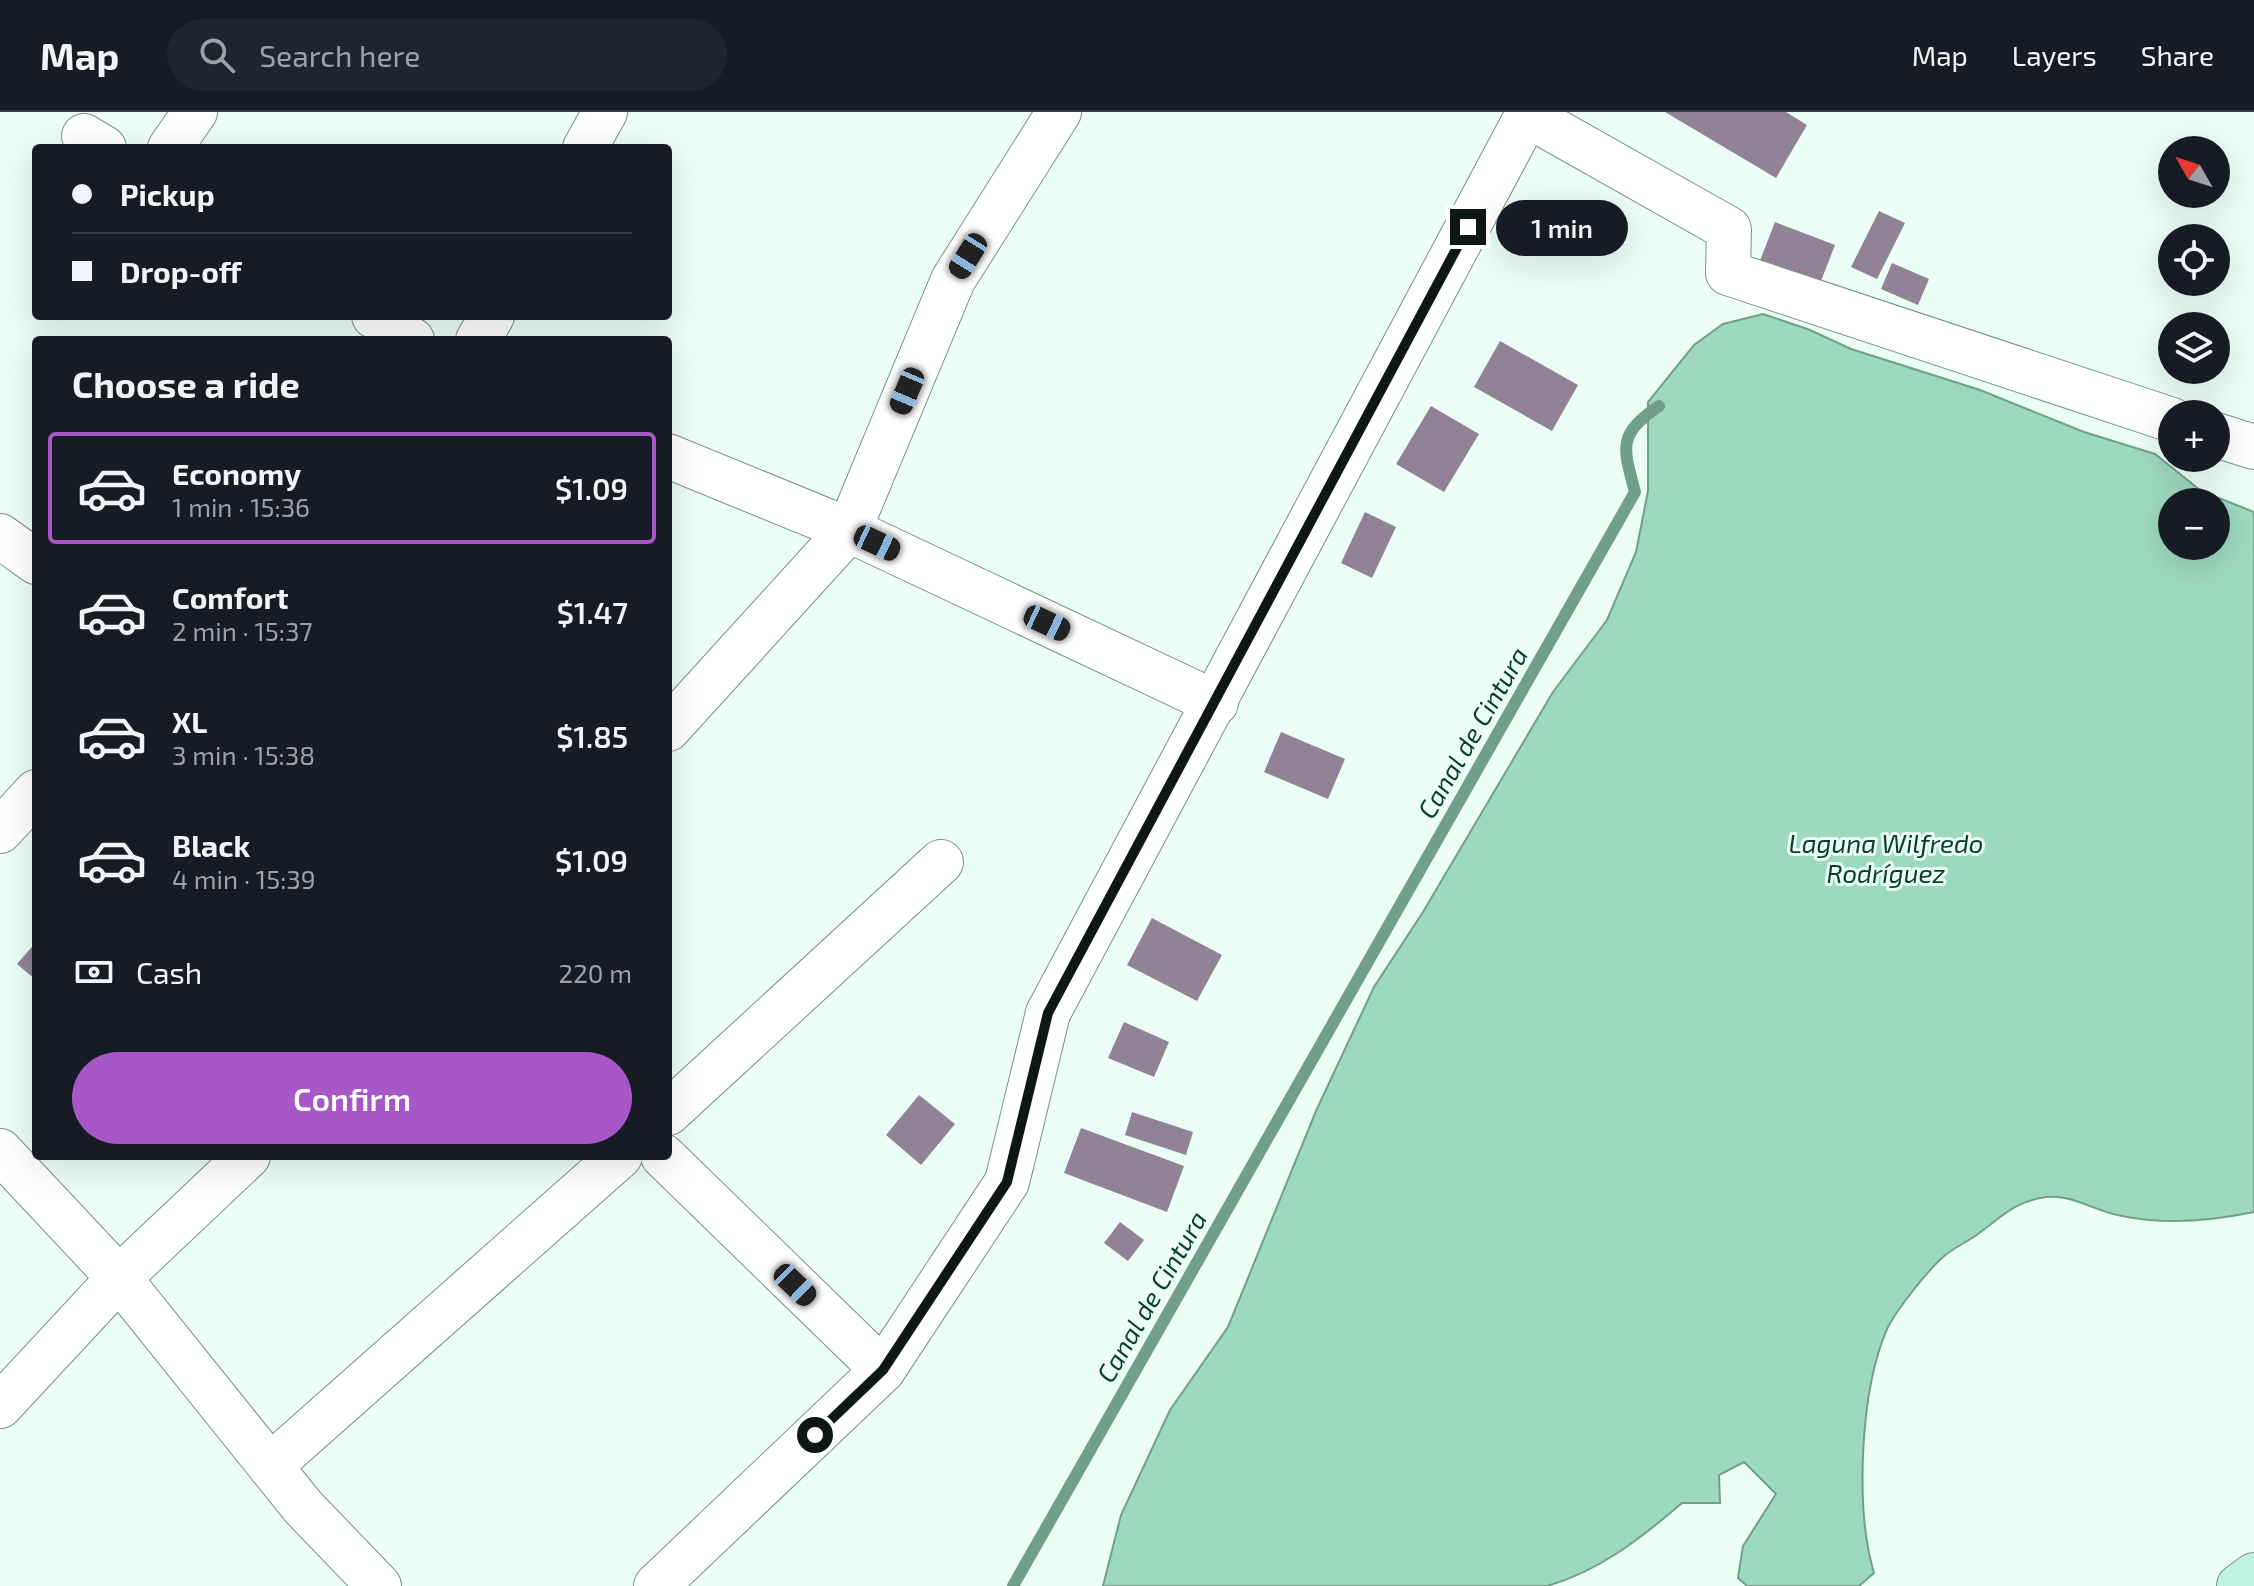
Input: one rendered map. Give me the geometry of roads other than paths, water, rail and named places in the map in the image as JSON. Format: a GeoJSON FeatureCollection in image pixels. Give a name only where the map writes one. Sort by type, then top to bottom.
{"type":"FeatureCollection","features":[{"type":"Feature","properties":{"kind":"main road"},"geometry":{"type":"LineString","coordinates":[[2239,1586],[2254,1575]]}},
{"type":"Feature","properties":{"kind":"street"},"geometry":{"type":"LineString","coordinates":[[173,144],[195,112]]}},
{"type":"Feature","properties":{"kind":"street"},"geometry":{"type":"LineString","coordinates":[[587,144],[605,112]]}},
{"type":"Feature","properties":{"kind":"street"},"geometry":{"type":"LineString","coordinates":[[672,725],[849,530],[953,280],[1059,112]]}},
{"type":"Feature","properties":{"kind":"street"},"geometry":{"type":"LineString","coordinates":[[656,1586],[883,1370],[1007,1182],[1048,1013],[1528,113],[1729,229],[1728,273],[2158,415]]}},
{"type":"Feature","properties":{"kind":"street"},"geometry":{"type":"LineString","coordinates":[[380,320],[406,336]]}},
{"type":"Feature","properties":{"kind":"street"},"geometry":{"type":"LineString","coordinates":[[2230,439],[2254,447]]}},
{"type":"Feature","properties":{"kind":"street"},"geometry":{"type":"LineString","coordinates":[[672,458],[849,530],[1216,703]]}},
{"type":"Feature","properties":{"kind":"street"},"geometry":{"type":"LineString","coordinates":[[0,536],[32,559]]}},
{"type":"Feature","properties":{"kind":"street"},"geometry":{"type":"LineString","coordinates":[[0,831],[32,796]]}},
{"type":"Feature","properties":{"kind":"street"},"geometry":{"type":"LineString","coordinates":[[672,1109],[941,862]]}},
{"type":"Feature","properties":{"kind":"street"},"geometry":{"type":"LineString","coordinates":[[0,1151],[119,1278],[303,1507],[379,1586]]}},
{"type":"Feature","properties":{"kind":"street"},"geometry":{"type":"LineString","coordinates":[[0,1406],[119,1278],[244,1160]]}},
{"type":"Feature","properties":{"kind":"street"},"geometry":{"type":"LineString","coordinates":[[270,1466],[615,1160]]}},
{"type":"Feature","properties":{"kind":"street"},"geometry":{"type":"LineString","coordinates":[[667,1160],[883,1370]]}},
{"type":"Feature","properties":{"kind":"water","name":"Laguna Wilfredo Rodríguez"},"geometry":{"type":"Polygon","coordinates":[[[1763,314],[1810,330],[1851,349],[1980,390],[2084,432],[2155,454],[2158,456],[2158,472],[2177,472],[2197,488],[2158,488],[2158,560],[2230,560],[2230,502],[2254,512],[2254,1212],[2205,1220],[2138,1219],[2065,1198],[2046,1197],[2017,1206],[1943,1257],[1897,1312],[1878,1355],[1863,1450],[1864,1517],[1874,1573],[1859,1586],[1747,1586],[1738,1578],[1743,1546],[1776,1494],[1744,1462],[1719,1475],[1720,1503],[1682,1503],[1635,1541],[1602,1562],[1547,1586],[1103,1586],[1121,1515],[1170,1410],[1228,1327],[1316,1111],[1374,987],[1423,912],[1553,692],[1607,620],[1636,552],[1648,491],[1648,402],[1694,345],[1723,324],[1763,314]]]}},
{"type":"Feature","properties":{"kind":"waterway","name":"Canal de Cintura"},"geometry":{"type":"LineString","coordinates":[[1013,1586],[1635,492],[1626,453],[1627,443],[1636,425],[1659,406]]}}]}
